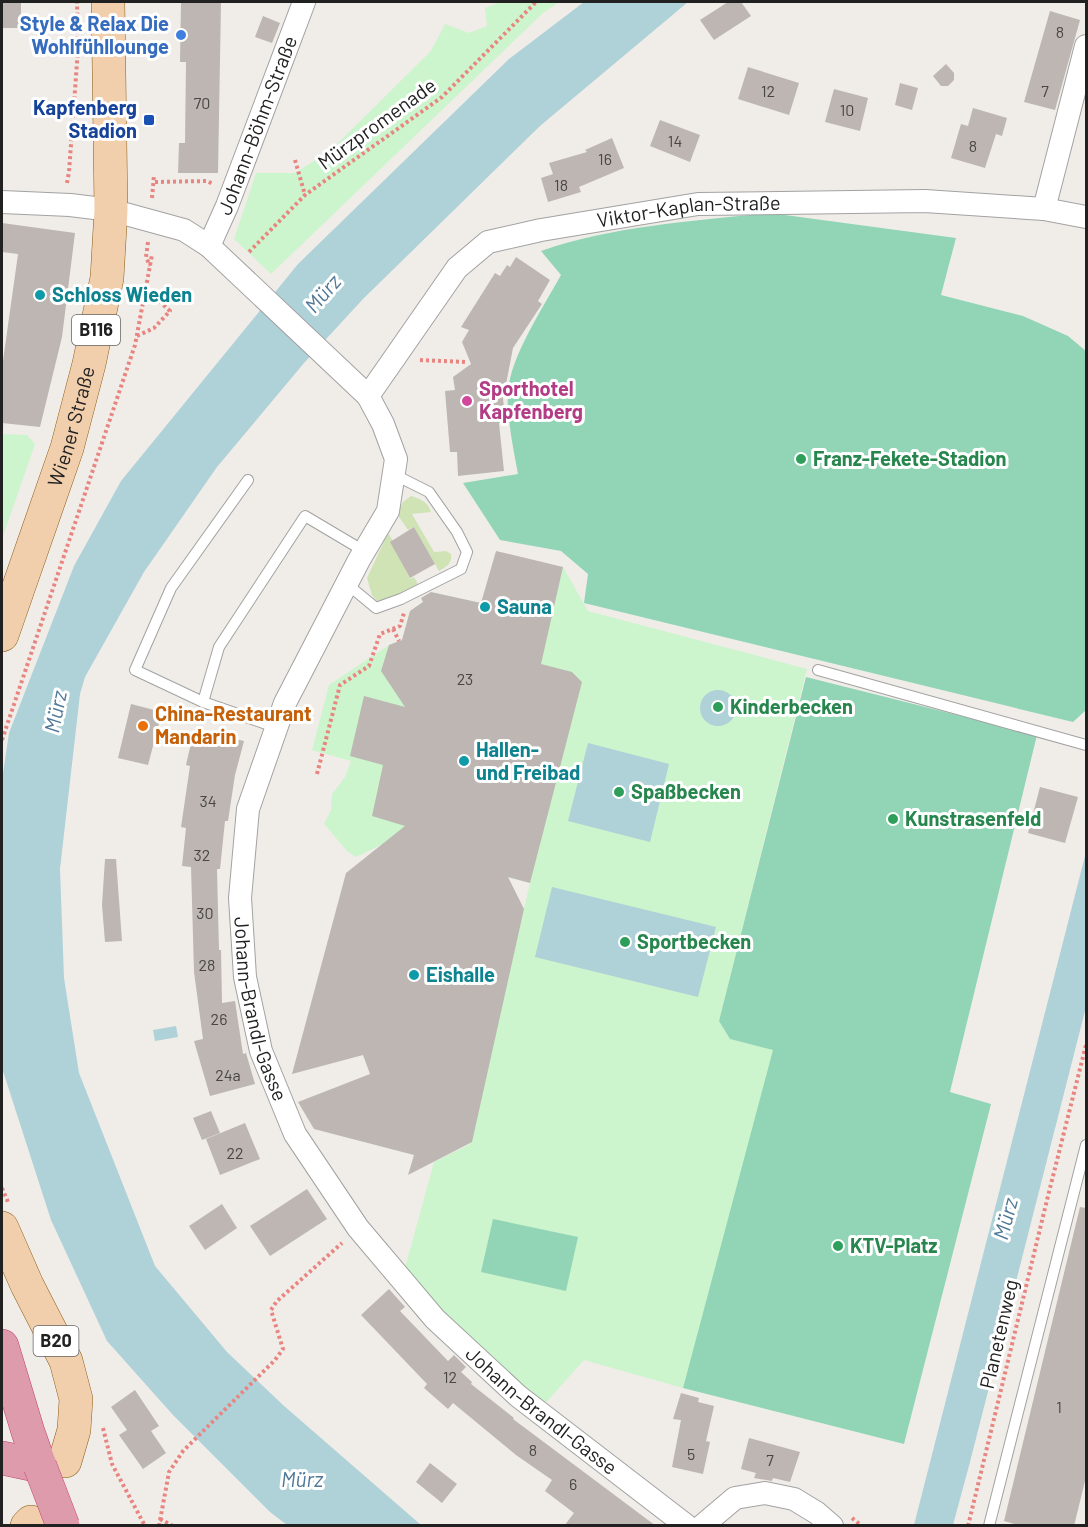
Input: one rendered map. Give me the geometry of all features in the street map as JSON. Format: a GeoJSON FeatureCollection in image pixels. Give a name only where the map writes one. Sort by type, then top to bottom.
{"type":"FeatureCollection","features":[{"type":"Feature","properties":{"kind":"highway"},"geometry":{"type":"LineString","coordinates":[[2,1346],[28,1432],[53,1464]]}},
{"type":"Feature","properties":{"kind":"highway"},"geometry":{"type":"LineString","coordinates":[[2,1458],[53,1464]]}},
{"type":"Feature","properties":{"kind":"highway"},"geometry":{"type":"LineString","coordinates":[[40,1524],[53,1464]]}},
{"type":"Feature","properties":{"kind":"main road","name":"Wiener Straße"},"geometry":{"type":"LineString","coordinates":[[2,635],[67,448],[84,385],[107,278],[111,210],[108,2]]}},
{"type":"Feature","properties":{"kind":"main road","name":"B20"},"geometry":{"type":"LineString","coordinates":[[2,1228],[27,1285],[66,1361],[76,1400],[74,1430],[53,1464]]}},
{"type":"Feature","properties":{"kind":"street","name":"Johann-Böhm-Straße"},"geometry":{"type":"LineString","coordinates":[[209,246],[227,206],[304,2]]}},
{"type":"Feature","properties":{"kind":"street"},"geometry":{"type":"LineString","coordinates":[[1044,209],[1086,46]]}},
{"type":"Feature","properties":{"kind":"street","name":"Viktor-Kaplan-Straße"},"geometry":{"type":"LineString","coordinates":[[368,396],[457,268],[488,242],[541,230],[698,204],[925,201],[1044,209],[1086,217]]}},
{"type":"Feature","properties":{"kind":"street"},"geometry":{"type":"LineString","coordinates":[[2,202],[70,205],[111,210],[184,230],[209,246],[233,268]]}},
{"type":"Feature","properties":{"kind":"street","name":"Johann-Brandl-Gasse"},"geometry":{"type":"LineString","coordinates":[[233,268],[368,396],[383,424],[396,459],[388,511],[364,551],[285,703],[248,809],[240,898],[245,977],[261,1051],[295,1134],[358,1228],[435,1319],[518,1396],[687,1526]]}},
{"type":"Feature","properties":{"kind":"street"},"geometry":{"type":"LineString","coordinates":[[702,1526],[735,1498],[765,1493],[794,1500],[817,1513],[832,1526]]}},
{"type":"Feature","properties":{"kind":"lane"},"geometry":{"type":"LineString","coordinates":[[347,584],[376,608],[401,599],[461,569],[467,552],[457,532],[429,492],[393,474]]}},
{"type":"Feature","properties":{"kind":"lane"},"geometry":{"type":"LineString","coordinates":[[248,480],[171,588],[135,670],[203,702],[275,727]]}},
{"type":"Feature","properties":{"kind":"lane"},"geometry":{"type":"LineString","coordinates":[[203,702],[219,647],[305,516],[364,551]]}},
{"type":"Feature","properties":{"kind":"lane"},"geometry":{"type":"LineString","coordinates":[[818,670],[1086,745]]}},
{"type":"Feature","properties":{"kind":"lane"},"geometry":{"type":"LineString","coordinates":[[989,1526],[1086,1145]]}},
{"type":"Feature","properties":{"kind":"path"},"geometry":{"type":"LineString","coordinates":[[65,189],[69,172],[78,49],[77,2]]}},
{"type":"Feature","properties":{"kind":"path","name":"Mürzpromenade"},"geometry":{"type":"LineString","coordinates":[[233,268],[305,195],[441,97],[536,2]]}},
{"type":"Feature","properties":{"kind":"path"},"geometry":{"type":"LineString","coordinates":[[295,160],[305,195]]}},
{"type":"Feature","properties":{"kind":"path"},"geometry":{"type":"LineString","coordinates":[[155,182],[207,181],[221,188]]}},
{"type":"Feature","properties":{"kind":"path"},"geometry":{"type":"LineString","coordinates":[[2,740],[136,336],[152,255]]}},
{"type":"Feature","properties":{"kind":"path"},"geometry":{"type":"LineString","coordinates":[[136,336],[154,328],[170,310],[154,296],[144,297]]}},
{"type":"Feature","properties":{"kind":"path"},"geometry":{"type":"LineString","coordinates":[[317,774],[340,685],[369,666],[380,634],[400,626],[406,607]]}},
{"type":"Feature","properties":{"kind":"path"},"geometry":{"type":"LineString","coordinates":[[393,629],[399,641]]}},
{"type":"Feature","properties":{"kind":"path","name":"Planetenweg"},"geometry":{"type":"LineString","coordinates":[[968,1526],[1086,1045]]}},
{"type":"Feature","properties":{"kind":"path"},"geometry":{"type":"LineString","coordinates":[[159,1526],[169,1472],[183,1451],[284,1349],[271,1310],[277,1300],[358,1228]]}},
{"type":"Feature","properties":{"kind":"path"},"geometry":{"type":"LineString","coordinates":[[160,1519],[173,1526]]}},
{"type":"Feature","properties":{"kind":"green space"},"geometry":{"type":"Polygon","coordinates":[[[500,2],[559,2],[543,13],[271,274],[234,239],[256,173],[295,173],[331,150],[431,51],[445,24],[469,33],[487,26],[485,8],[500,2]]]}},
{"type":"Feature","properties":{"kind":"green space","name":"Franz-Fekete-Stadion"},"geometry":{"type":"Polygon","coordinates":[[[770,213],[956,238],[941,295],[1023,316],[1068,336],[1086,351],[1086,710],[1073,722],[584,603],[588,574],[561,551],[500,540],[463,483],[518,474],[508,411],[510,378],[521,348],[561,275],[541,251],[625,230],[770,213]]]}},
{"type":"Feature","properties":{"kind":"green space"},"geometry":{"type":"Polygon","coordinates":[[[2,423],[4,424],[3,434],[27,435],[35,444],[2,539],[2,423]]]}},
{"type":"Feature","properties":{"kind":"green space"},"geometry":{"type":"Polygon","coordinates":[[[411,496],[424,501],[430,509],[431,512],[412,514],[434,552],[446,551],[451,554],[450,562],[439,571],[414,527],[408,530],[397,514],[403,502],[411,496]]]}},
{"type":"Feature","properties":{"kind":"green space"},"geometry":{"type":"Polygon","coordinates":[[[388,533],[410,579],[414,577],[418,584],[390,600],[377,601],[372,595],[367,578],[388,533]]]}},
{"type":"Feature","properties":{"kind":"green space"},"geometry":{"type":"Polygon","coordinates":[[[563,567],[588,611],[807,669],[719,1021],[730,1039],[774,1050],[683,1388],[584,1360],[542,1407],[448,1318],[405,1268],[434,1162],[470,1144],[530,883],[381,845],[356,857],[347,851],[324,824],[331,810],[332,794],[345,777],[351,761],[312,750],[329,685],[389,645],[402,640],[410,611],[435,593],[481,603],[563,567]]]}},
{"type":"Feature","properties":{"kind":"green space"},"geometry":{"type":"Polygon","coordinates":[[[806,677],[1037,735],[950,1092],[991,1104],[904,1444],[683,1388],[773,1050],[730,1039],[719,1021],[806,677]]]}},
{"type":"Feature","properties":{"kind":"green space"},"geometry":{"type":"Polygon","coordinates":[[[493,1219],[578,1237],[566,1291],[481,1272],[493,1219]]]}},
{"type":"Feature","properties":{"kind":"water","name":"Mürz"},"geometry":{"type":"Polygon","coordinates":[[[584,2],[688,2],[540,126],[363,299],[304,363],[217,467],[144,572],[85,677],[80,694],[60,869],[64,978],[79,1073],[155,1266],[227,1352],[283,1405],[421,1525],[287,1525],[270,1512],[173,1415],[107,1341],[51,1220],[2,1068],[2,780],[9,733],[74,566],[121,481],[298,264],[509,59],[584,2]]]}},
{"type":"Feature","properties":{"kind":"water","name":"Kinderbecken"},"geometry":{"type":"Polygon","coordinates":[[[718,690],[731,695],[736,708],[731,721],[718,726],[705,721],[700,708],[705,695],[718,690]]]}},
{"type":"Feature","properties":{"kind":"water","name":"Spaßbecken"},"geometry":{"type":"Polygon","coordinates":[[[588,743],[669,764],[650,842],[568,821],[588,743]]]}},
{"type":"Feature","properties":{"kind":"water","name":"Mürz"},"geometry":{"type":"Polygon","coordinates":[[[1086,852],[1086,1007],[970,1462],[953,1525],[914,1525],[1086,852]]]}},
{"type":"Feature","properties":{"kind":"water","name":"Sportbecken"},"geometry":{"type":"Polygon","coordinates":[[[552,887],[716,927],[698,997],[535,957],[552,887]]]}},
{"type":"Feature","properties":{"kind":"water"},"geometry":{"type":"Polygon","coordinates":[[[176,1026],[178,1037],[155,1041],[153,1030],[176,1026]]]}},
{"type":"Feature","properties":{"kind":"building"},"geometry":{"type":"Polygon","coordinates":[[[2,2],[21,2],[21,28],[2,28],[2,2]]]}},
{"type":"Feature","properties":{"kind":"building"},"geometry":{"type":"Polygon","coordinates":[[[181,2],[221,2],[218,173],[178,173],[179,143],[185,143],[186,62],[180,62],[181,2]]]}},
{"type":"Feature","properties":{"kind":"building"},"geometry":{"type":"Polygon","coordinates":[[[728,2],[741,2],[751,16],[714,40],[700,20],[728,2]]]}},
{"type":"Feature","properties":{"kind":"building"},"geometry":{"type":"Polygon","coordinates":[[[1050,11],[1080,20],[1055,110],[1024,102],[1050,11]]]}},
{"type":"Feature","properties":{"kind":"building"},"geometry":{"type":"Polygon","coordinates":[[[263,16],[280,23],[272,43],[255,37],[263,16]]]}},
{"type":"Feature","properties":{"kind":"building"},"geometry":{"type":"Polygon","coordinates":[[[946,64],[954,73],[954,80],[948,86],[941,86],[933,76],[946,64]]]}},
{"type":"Feature","properties":{"kind":"building"},"geometry":{"type":"Polygon","coordinates":[[[748,67],[799,83],[789,115],[738,99],[748,67]]]}},
{"type":"Feature","properties":{"kind":"building"},"geometry":{"type":"Polygon","coordinates":[[[900,83],[918,88],[912,110],[895,105],[900,83]]]}},
{"type":"Feature","properties":{"kind":"building"},"geometry":{"type":"Polygon","coordinates":[[[834,89],[868,98],[860,131],[825,122],[834,89]]]}},
{"type":"Feature","properties":{"kind":"building"},"geometry":{"type":"Polygon","coordinates":[[[973,108],[1007,118],[1002,136],[996,134],[985,168],[951,158],[961,124],[968,126],[973,108]]]}},
{"type":"Feature","properties":{"kind":"building"},"geometry":{"type":"Polygon","coordinates":[[[660,120],[700,135],[690,162],[650,146],[660,120]]]}},
{"type":"Feature","properties":{"kind":"building"},"geometry":{"type":"Polygon","coordinates":[[[612,138],[624,168],[579,187],[581,192],[548,202],[541,178],[553,174],[549,163],[587,152],[585,150],[612,138]]]}},
{"type":"Feature","properties":{"kind":"building","name":"Schloss Wieden"},"geometry":{"type":"Polygon","coordinates":[[[2,223],[75,233],[62,337],[40,427],[2,423],[2,368],[18,254],[2,252],[2,223]]]}},
{"type":"Feature","properties":{"kind":"building"},"geometry":{"type":"Polygon","coordinates":[[[516,257],[550,280],[538,301],[542,304],[513,348],[506,384],[501,385],[506,421],[499,423],[504,471],[458,476],[457,452],[450,452],[445,391],[455,390],[453,377],[471,364],[462,342],[469,330],[461,327],[495,273],[500,276],[507,265],[510,267],[516,257]]]}},
{"type":"Feature","properties":{"kind":"building"},"geometry":{"type":"Polygon","coordinates":[[[414,527],[435,564],[410,578],[390,542],[414,527]]]}},
{"type":"Feature","properties":{"kind":"building"},"geometry":{"type":"Polygon","coordinates":[[[496,551],[563,567],[541,664],[572,672],[582,682],[530,883],[508,877],[524,909],[472,1142],[408,1175],[414,1155],[314,1129],[298,1102],[370,1074],[363,1055],[292,1074],[346,873],[405,826],[372,816],[383,765],[350,756],[364,696],[405,707],[381,671],[389,645],[402,640],[410,611],[423,602],[421,598],[431,592],[481,603],[496,551]]]}},
{"type":"Feature","properties":{"kind":"building"},"geometry":{"type":"Polygon","coordinates":[[[131,704],[162,712],[148,765],[118,758],[131,704]]]}},
{"type":"Feature","properties":{"kind":"building"},"geometry":{"type":"Polygon","coordinates":[[[194,730],[244,741],[235,775],[228,821],[225,821],[220,869],[217,869],[219,950],[221,950],[222,1003],[235,1001],[243,1054],[246,1053],[255,1084],[210,1096],[194,1041],[203,1039],[194,972],[191,867],[182,866],[186,828],[181,827],[190,766],[186,765],[194,730]]]}},
{"type":"Feature","properties":{"kind":"building"},"geometry":{"type":"Polygon","coordinates":[[[1040,787],[1078,797],[1065,843],[1028,833],[1040,787]]]}},
{"type":"Feature","properties":{"kind":"building"},"geometry":{"type":"Polygon","coordinates":[[[105,859],[116,859],[122,941],[105,942],[102,905],[105,859]]]}},
{"type":"Feature","properties":{"kind":"building"},"geometry":{"type":"Polygon","coordinates":[[[211,1111],[220,1133],[202,1140],[193,1118],[211,1111]]]}},
{"type":"Feature","properties":{"kind":"building"},"geometry":{"type":"Polygon","coordinates":[[[245,1123],[260,1159],[220,1175],[206,1139],[245,1123]]]}},
{"type":"Feature","properties":{"kind":"building"},"geometry":{"type":"Polygon","coordinates":[[[307,1189],[327,1219],[270,1256],[250,1226],[307,1189]]]}},
{"type":"Feature","properties":{"kind":"building"},"geometry":{"type":"Polygon","coordinates":[[[222,1204],[237,1228],[205,1250],[189,1226],[222,1204]]]}},
{"type":"Feature","properties":{"kind":"building"},"geometry":{"type":"Polygon","coordinates":[[[1080,1207],[1086,1208],[1086,1477],[1074,1526],[1022,1526],[1004,1521],[1080,1207]]]}},
{"type":"Feature","properties":{"kind":"building"},"geometry":{"type":"Polygon","coordinates":[[[389,1289],[405,1307],[400,1311],[448,1361],[454,1355],[466,1367],[461,1372],[472,1382],[471,1384],[513,1419],[656,1526],[564,1526],[574,1513],[545,1491],[552,1480],[516,1455],[453,1403],[448,1409],[424,1388],[427,1384],[361,1315],[389,1289]]]}},
{"type":"Feature","properties":{"kind":"building"},"geometry":{"type":"Polygon","coordinates":[[[135,1390],[159,1426],[151,1431],[166,1453],[143,1469],[119,1435],[127,1430],[111,1407],[135,1390]]]}},
{"type":"Feature","properties":{"kind":"building"},"geometry":{"type":"Polygon","coordinates":[[[681,1393],[699,1398],[698,1402],[714,1406],[706,1441],[710,1442],[703,1474],[672,1467],[681,1420],[673,1419],[681,1393]]]}},
{"type":"Feature","properties":{"kind":"building"},"geometry":{"type":"Polygon","coordinates":[[[749,1438],[800,1452],[790,1482],[773,1478],[772,1481],[754,1478],[756,1473],[741,1469],[749,1438]]]}},
{"type":"Feature","properties":{"kind":"building"},"geometry":{"type":"Polygon","coordinates":[[[430,1463],[457,1484],[442,1503],[416,1482],[430,1463]]]}},
{"type":"Feature","properties":{"kind":"place","name":"Style & Relax Die Wohlfühllounge"},"geometry":{"type":"Point","coordinates":[181,35]}},
{"type":"Feature","properties":{"kind":"place","name":"Kapfenberg Stadion"},"geometry":{"type":"Point","coordinates":[149,120]}},
{"type":"Feature","properties":{"kind":"place","name":"Schloss Wieden"},"geometry":{"type":"Point","coordinates":[40,295]}},
{"type":"Feature","properties":{"kind":"place","name":"Sporthotel Kapfenberg"},"geometry":{"type":"Point","coordinates":[467,401]}},
{"type":"Feature","properties":{"kind":"place","name":"Franz-Fekete-Stadion"},"geometry":{"type":"Point","coordinates":[801,459]}},
{"type":"Feature","properties":{"kind":"place","name":"Sauna"},"geometry":{"type":"Point","coordinates":[485,607]}},
{"type":"Feature","properties":{"kind":"place","name":"Kinderbecken"},"geometry":{"type":"Point","coordinates":[718,707]}},
{"type":"Feature","properties":{"kind":"place","name":"China-Restaurant Mandarin"},"geometry":{"type":"Point","coordinates":[143,726]}},
{"type":"Feature","properties":{"kind":"place","name":"Hallen- und Freibad"},"geometry":{"type":"Point","coordinates":[464,761]}},
{"type":"Feature","properties":{"kind":"place","name":"Spaßbecken"},"geometry":{"type":"Point","coordinates":[619,792]}},
{"type":"Feature","properties":{"kind":"place","name":"Kunstrasenfeld"},"geometry":{"type":"Point","coordinates":[893,819]}},
{"type":"Feature","properties":{"kind":"place","name":"Sportbecken"},"geometry":{"type":"Point","coordinates":[625,942]}},
{"type":"Feature","properties":{"kind":"place","name":"Eishalle"},"geometry":{"type":"Point","coordinates":[414,975]}},
{"type":"Feature","properties":{"kind":"place","name":"KTV-Platz"},"geometry":{"type":"Point","coordinates":[838,1246]}}]}
